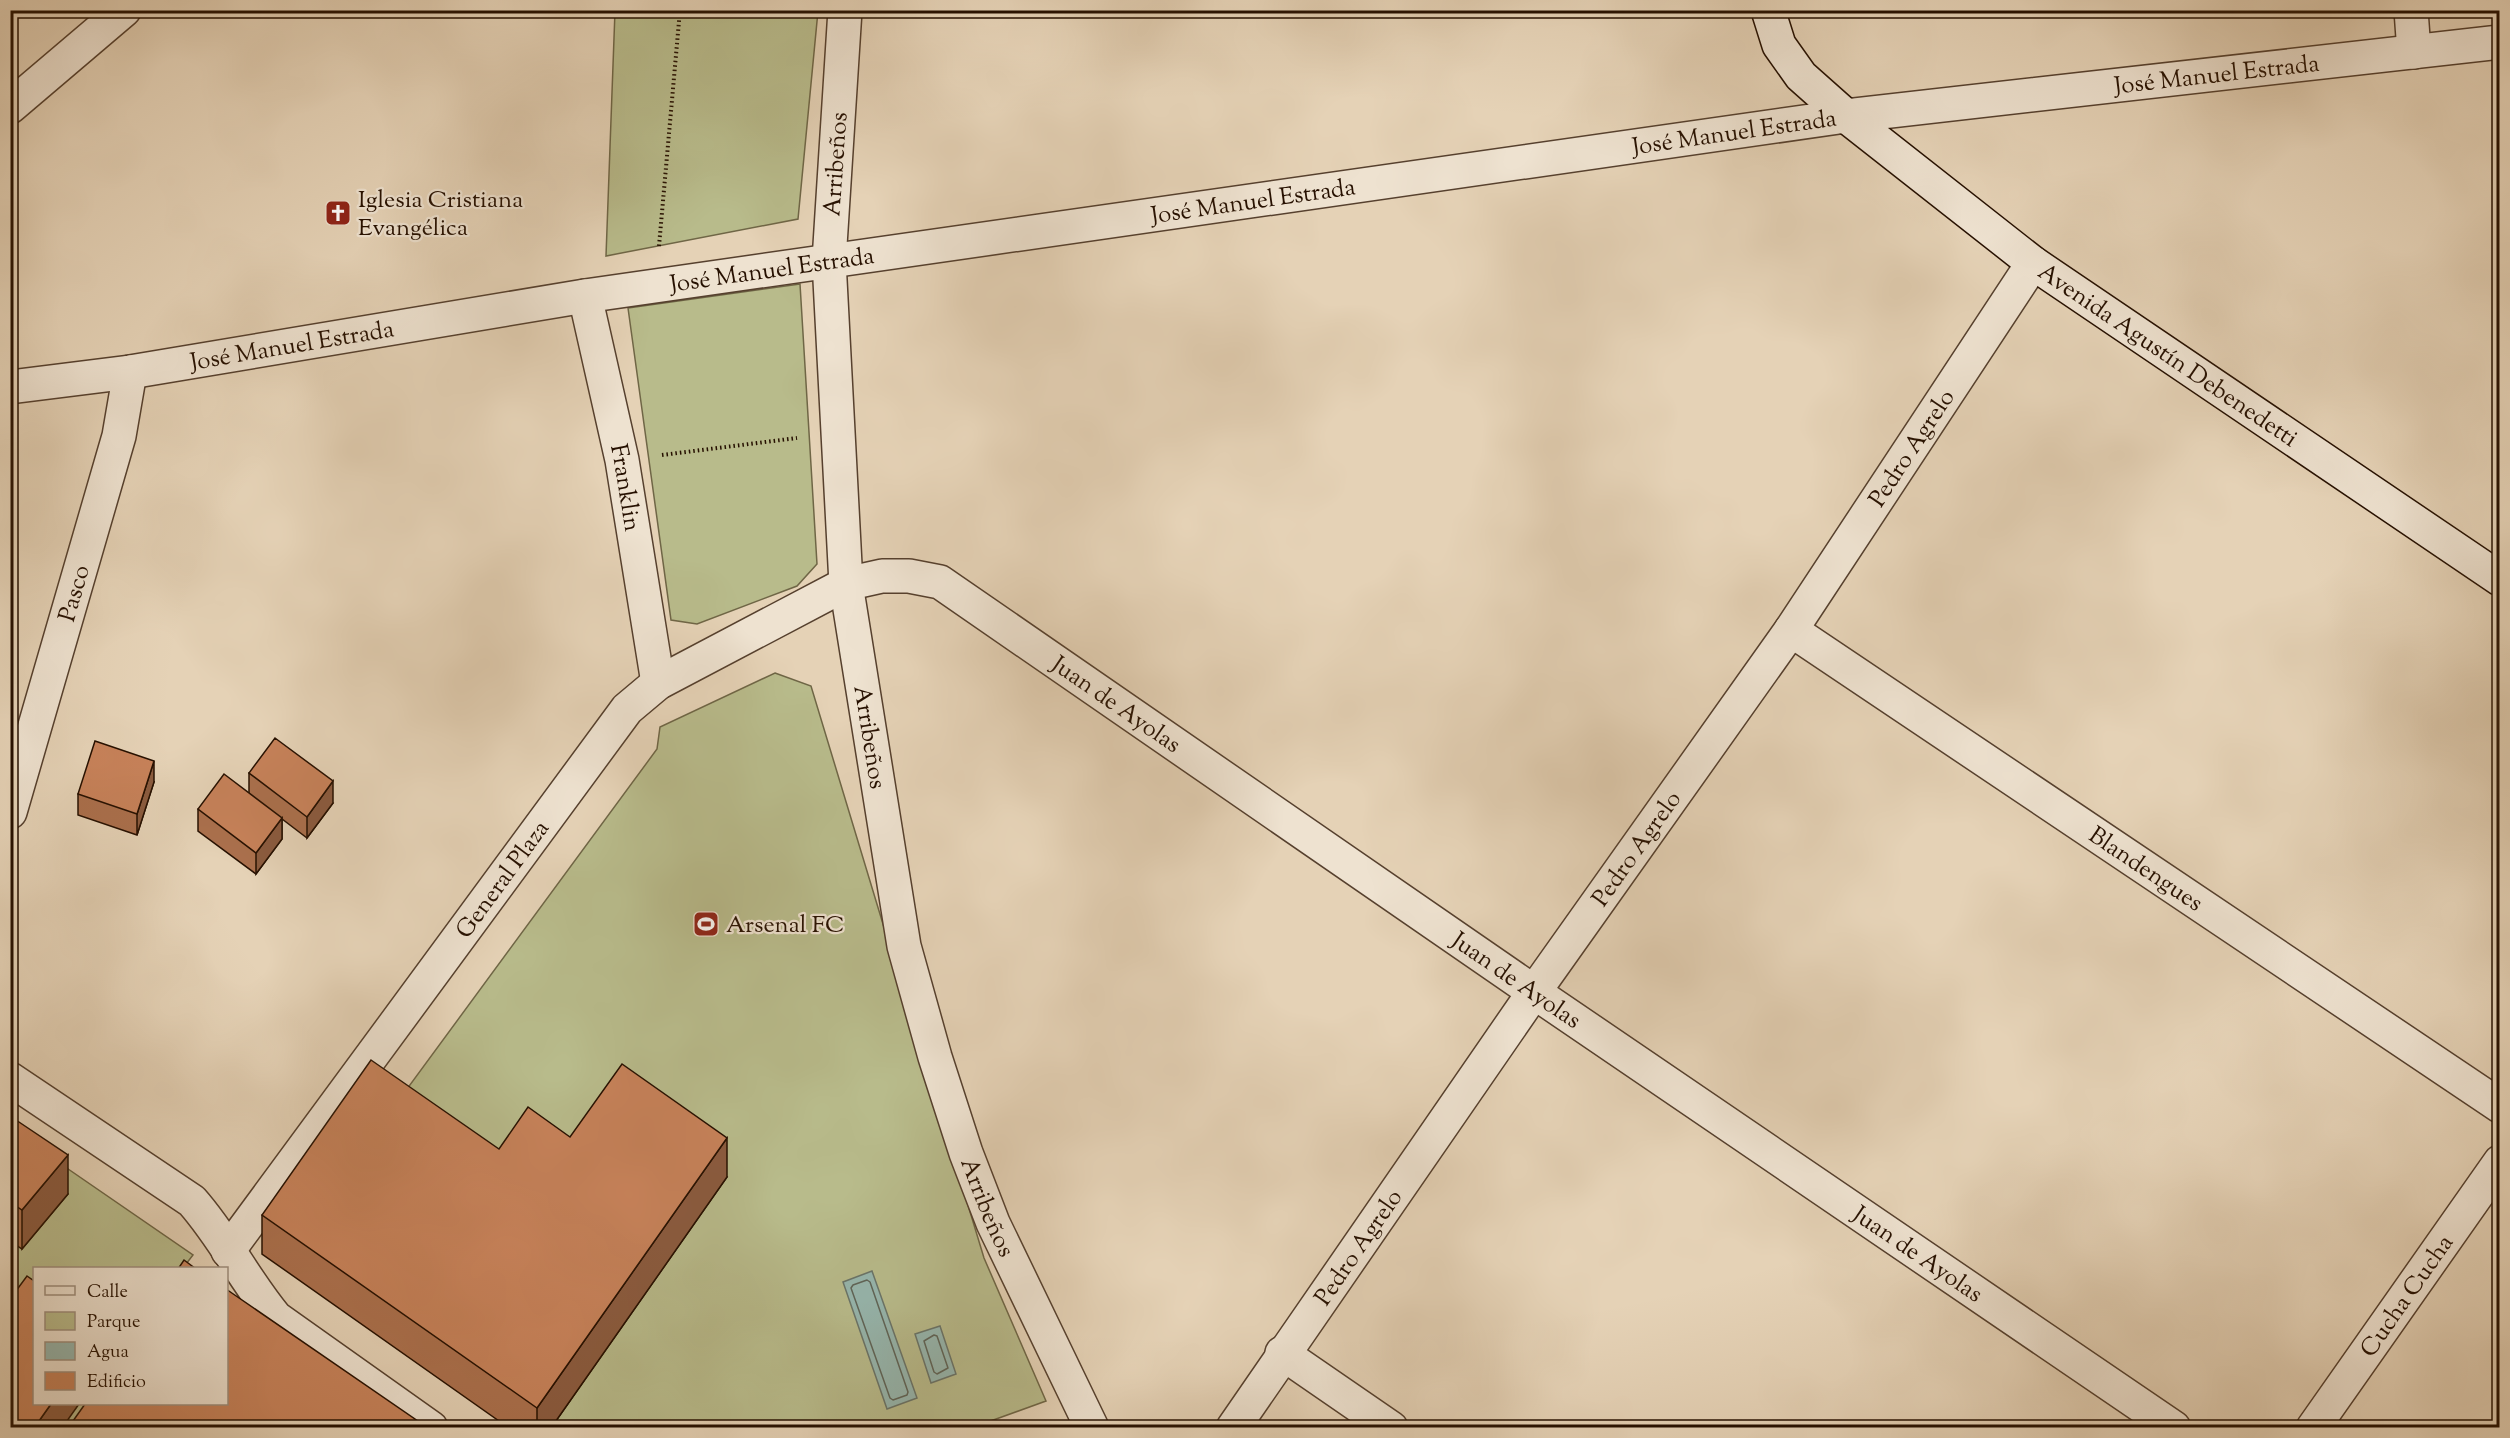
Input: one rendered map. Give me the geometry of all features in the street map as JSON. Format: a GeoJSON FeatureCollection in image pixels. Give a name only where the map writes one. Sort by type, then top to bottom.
{"type":"FeatureCollection","features":[{"type":"Feature","properties":{"kind":"street"},"geometry":{"type":"LineString","coordinates":[[10,107],[124,10]]}},
{"type":"Feature","properties":{"kind":"street","name":"Arribeños"},"geometry":{"type":"LineString","coordinates":[[845,10],[829,261],[846,584],[904,946],[935,1057],[966,1153],[993,1223],[1092,1428]]}},
{"type":"Feature","properties":{"kind":"street","name":"Avenida Agustín Debenedetti"},"geometry":{"type":"LineString","coordinates":[[1768,10],[1779,45],[1801,76],[1846,116],[2033,263],[2499,579]]}},
{"type":"Feature","properties":{"kind":"street"},"geometry":{"type":"LineString","coordinates":[[2411,10],[2414,52]]}},
{"type":"Feature","properties":{"kind":"street","name":"José Manuel Estrada"},"geometry":{"type":"LineString","coordinates":[[10,387],[130,372],[585,296],[1846,116],[2499,42]]}},
{"type":"Feature","properties":{"kind":"street","name":"Pedro Agrelo"},"geometry":{"type":"LineString","coordinates":[[1233,1428],[1282,1353],[1534,992],[1791,630],[2033,263]]}},
{"type":"Feature","properties":{"kind":"street","name":"Franklin"},"geometry":{"type":"LineString","coordinates":[[585,296],[622,460],[658,683]]}},
{"type":"Feature","properties":{"kind":"street","name":"Pasco"},"geometry":{"type":"LineString","coordinates":[[10,812],[119,436],[130,372]]}},
{"type":"Feature","properties":{"kind":"street","name":"Juan de Ayolas"},"geometry":{"type":"LineString","coordinates":[[846,584],[882,576],[909,576],[940,582],[1534,992],[2174,1428]]}},
{"type":"Feature","properties":{"kind":"street","name":"General Plaza"},"geometry":{"type":"LineString","coordinates":[[228,1251],[627,709],[658,683],[846,584]]}},
{"type":"Feature","properties":{"kind":"street","name":"Blandengues"},"geometry":{"type":"LineString","coordinates":[[1791,630],[2499,1106]]}},
{"type":"Feature","properties":{"kind":"street"},"geometry":{"type":"LineString","coordinates":[[10,1079],[192,1201],[212,1223],[258,1297],[276,1318],[431,1428]]}},
{"type":"Feature","properties":{"kind":"street","name":"Cucha Cucha"},"geometry":{"type":"LineString","coordinates":[[2313,1428],[2499,1162]]}},
{"type":"Feature","properties":{"kind":"street"},"geometry":{"type":"LineString","coordinates":[[1282,1353],[1391,1428]]}},
{"type":"Feature","properties":{"kind":"path"},"geometry":{"type":"LineString","coordinates":[[655,286],[680,10]]}},
{"type":"Feature","properties":{"kind":"path"},"geometry":{"type":"LineString","coordinates":[[622,460],[837,433]]}},
{"type":"Feature","properties":{"kind":"green space"},"geometry":{"type":"Polygon","coordinates":[[[615,11],[818,11],[798,219],[606,256],[615,11]]]}},
{"type":"Feature","properties":{"kind":"green space"},"geometry":{"type":"Polygon","coordinates":[[[800,284],[817,564],[797,586],[697,624],[671,620],[628,308],[800,284]]]}},
{"type":"Feature","properties":{"kind":"green space","name":"Arsenal FC"},"geometry":{"type":"Polygon","coordinates":[[[775,673],[811,686],[984,1258],[1046,1401],[974,1427],[509,1427],[390,1112],[657,749],[660,727],[775,673]]]}},
{"type":"Feature","properties":{"kind":"green space"},"geometry":{"type":"Polygon","coordinates":[[[10,1129],[193,1255],[184,1267],[33,1267],[33,1405],[89,1405],[74,1427],[11,1427],[10,1129]]]}},
{"type":"Feature","properties":{"kind":"water"},"geometry":{"type":"Polygon","coordinates":[[[872,1271],[917,1398],[887,1409],[843,1282],[872,1271]]]}},
{"type":"Feature","properties":{"kind":"water"},"geometry":{"type":"Polygon","coordinates":[[[940,1326],[956,1374],[931,1383],[915,1334],[940,1326]]]}},
{"type":"Feature","properties":{"kind":"building"},"geometry":{"type":"Polygon","coordinates":[[[275,738],[333,781],[307,817],[249,773],[275,738]]]}},
{"type":"Feature","properties":{"kind":"building"},"geometry":{"type":"Polygon","coordinates":[[[95,741],[154,761],[137,814],[78,794],[95,741]]]}},
{"type":"Feature","properties":{"kind":"building"},"geometry":{"type":"Polygon","coordinates":[[[224,774],[282,818],[256,853],[198,809],[224,774]]]}},
{"type":"Feature","properties":{"kind":"building"},"geometry":{"type":"Polygon","coordinates":[[[371,1060],[499,1149],[528,1107],[570,1137],[622,1064],[727,1138],[537,1408],[262,1215],[371,1060]]]}},
{"type":"Feature","properties":{"kind":"building"},"geometry":{"type":"Polygon","coordinates":[[[10,1116],[68,1155],[22,1210],[10,1202],[10,1116]]]}},
{"type":"Feature","properties":{"kind":"building"},"geometry":{"type":"Polygon","coordinates":[[[184,1260],[193,1267],[179,1267],[184,1260]]]}},
{"type":"Feature","properties":{"kind":"building"},"geometry":{"type":"Polygon","coordinates":[[[27,1276],[33,1280],[33,1405],[50,1405],[34,1428],[10,1428],[10,1299],[27,1276]]]}},
{"type":"Feature","properties":{"kind":"building"},"geometry":{"type":"Polygon","coordinates":[[[228,1290],[428,1428],[68,1428],[84,1405],[228,1405],[228,1290]]]}},
{"type":"Feature","properties":{"kind":"place","name":"Iglesia Cristiana Evangélica"},"geometry":{"type":"Point","coordinates":[338,213]}},
{"type":"Feature","properties":{"kind":"place","name":"Arsenal FC"},"geometry":{"type":"Point","coordinates":[706,924]}}]}
